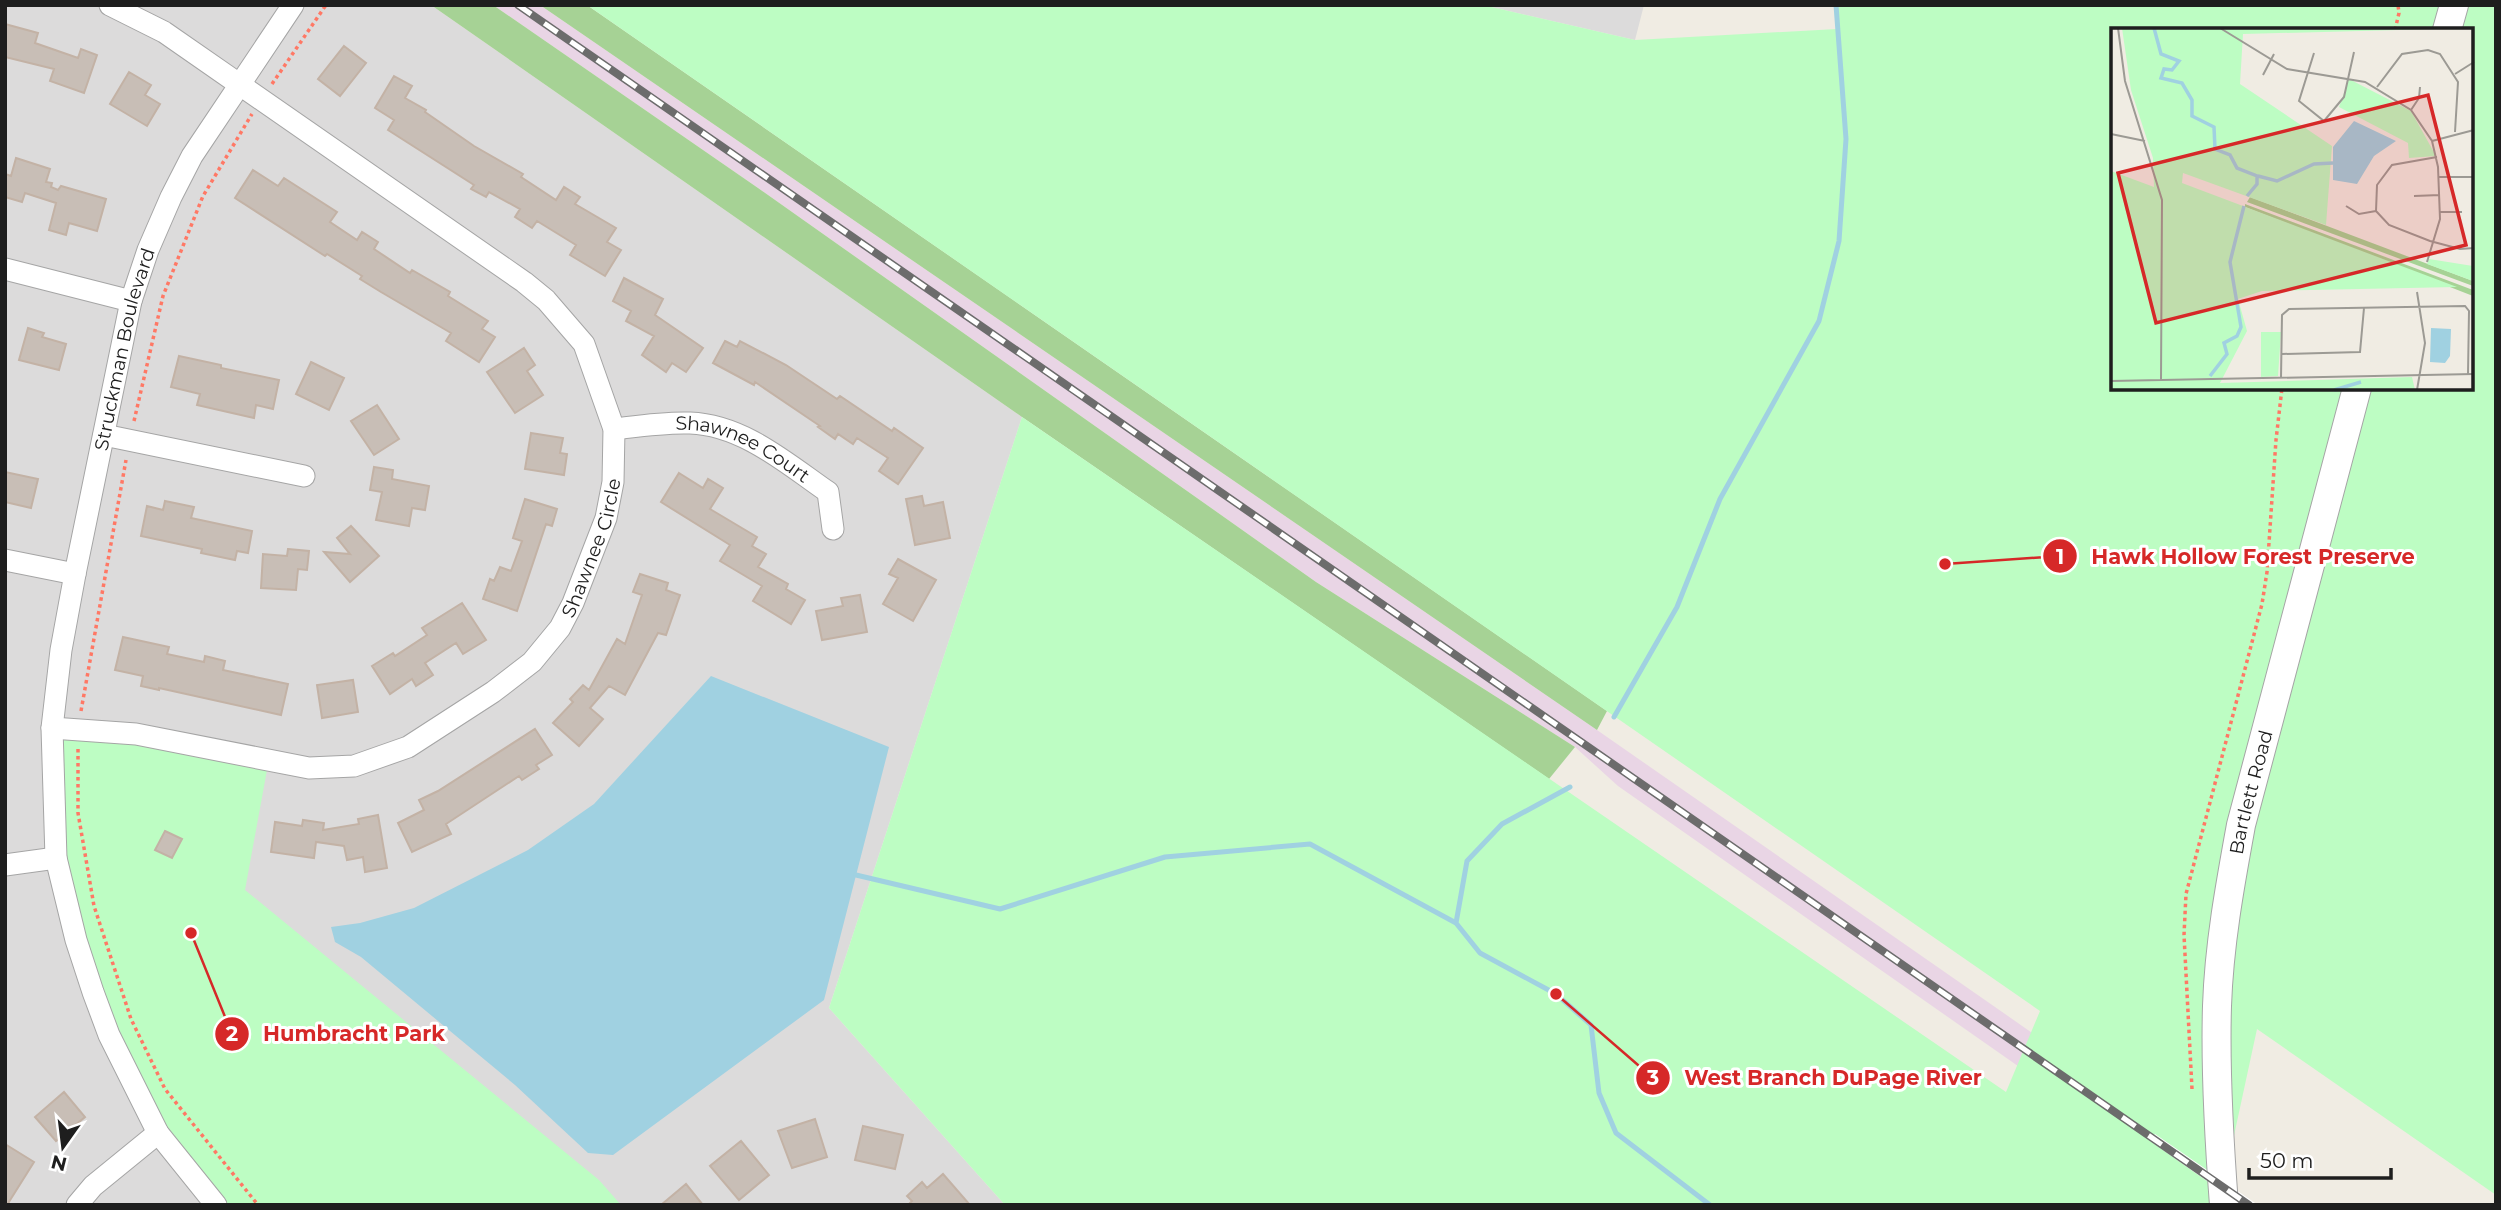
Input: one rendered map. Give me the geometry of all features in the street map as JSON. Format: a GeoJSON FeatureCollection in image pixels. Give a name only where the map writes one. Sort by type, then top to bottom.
{"type":"FeatureCollection","features":[{"type":"Feature","properties":{"kind":"street","name":"Shawnee Circle"},"geometry":{"type":"LineString","coordinates":[[51,729],[136,734],[309,768],[354,766],[408,747],[493,692],[532,662],[560,628],[573,603],[606,518],[613,482],[614,429],[597,375],[584,344],[546,300],[524,282],[164,33],[110,5]]}},
{"type":"Feature","properties":{"kind":"street","name":"Struckman Boulevard"},"geometry":{"type":"LineString","coordinates":[[216,1205],[158,1133],[109,1035],[93,992],[76,940],[56,858],[51,729],[61,650],[75,574],[131,301],[148,250],[170,197],[192,156],[293,5]]}},
{"type":"Feature","properties":{"kind":"street"},"geometry":{"type":"LineString","coordinates":[[2448,28],[2454,5]]}},
{"type":"Feature","properties":{"kind":"street"},"geometry":{"type":"LineString","coordinates":[[5,269],[131,301]]}},
{"type":"Feature","properties":{"kind":"street","name":"Bartlett Road"},"geometry":{"type":"LineString","coordinates":[[2224,1205],[2219,1139],[2217,1005],[2230,883],[2241,825],[2356,390]]}},
{"type":"Feature","properties":{"kind":"street","name":"Shawnee Court"},"geometry":{"type":"LineString","coordinates":[[614,429],[692,423],[726,429],[751,440],[828,492],[833,529]]}},
{"type":"Feature","properties":{"kind":"street"},"geometry":{"type":"LineString","coordinates":[[104,435],[304,476]]}},
{"type":"Feature","properties":{"kind":"street"},"geometry":{"type":"LineString","coordinates":[[5,560],[75,574]]}},
{"type":"Feature","properties":{"kind":"street"},"geometry":{"type":"LineString","coordinates":[[5,865],[56,858]]}},
{"type":"Feature","properties":{"kind":"street"},"geometry":{"type":"LineString","coordinates":[[77,1205],[93,1186],[158,1133]]}},
{"type":"Feature","properties":{"kind":"path"},"geometry":{"type":"LineString","coordinates":[[258,1205],[165,1090],[131,1019],[94,906],[78,813],[77,730],[129,440],[163,296],[203,196],[261,99],[326,5]]}},
{"type":"Feature","properties":{"kind":"path"},"geometry":{"type":"LineString","coordinates":[[2395,28],[2398,5]]}},
{"type":"Feature","properties":{"kind":"path"},"geometry":{"type":"LineString","coordinates":[[2192,1096],[2184,935],[2186,894],[2262,604],[2282,390]]}},
{"type":"Feature","properties":{"kind":"shaded area"},"geometry":{"type":"Polygon","coordinates":[[[5,5],[431,5],[1022,417],[829,1008],[1005,1205],[5,1205],[5,5]]]}},
{"type":"Feature","properties":{"kind":"shaded area"},"geometry":{"type":"Polygon","coordinates":[[[493,5],[540,5],[1597,730],[2189,1142],[2065,1099],[1618,786],[1575,747],[1316,582],[758,188],[493,5]]]}},
{"type":"Feature","properties":{"kind":"shaded area"},"geometry":{"type":"Polygon","coordinates":[[[1483,5],[1644,5],[1635,40],[1483,5]]]}},
{"type":"Feature","properties":{"kind":"green space"},"geometry":{"type":"Polygon","coordinates":[[[431,5],[493,5],[758,188],[1316,582],[1575,747],[1549,779],[1022,417],[431,5]]]}},
{"type":"Feature","properties":{"kind":"green space"},"geometry":{"type":"Polygon","coordinates":[[[540,5],[587,5],[1607,711],[1597,730],[540,5]]]}},
{"type":"Feature","properties":{"kind":"green space"},"geometry":{"type":"Polygon","coordinates":[[[587,5],[1483,5],[1635,40],[1837,29],[1837,5],[2496,5],[2496,1195],[2257,1029],[2219,1205],[1005,1205],[829,1008],[1022,417],[2006,1092],[2040,1011],[587,5]]]}},
{"type":"Feature","properties":{"kind":"green space"},"geometry":{"type":"Polygon","coordinates":[[[57,735],[129,739],[267,770],[245,890],[599,1180],[621,1205],[227,1205],[163,1128],[95,976],[63,858],[57,735]]]}},
{"type":"Feature","properties":{"kind":"water"},"geometry":{"type":"Polygon","coordinates":[[[711,676],[889,747],[824,1000],[613,1155],[588,1153],[515,1085],[361,957],[335,942],[331,927],[360,923],[414,908],[528,850],[594,804],[711,676]]]}},
{"type":"Feature","properties":{"kind":"pier"},"geometry":{"type":"Polygon","coordinates":[[[2155,1134],[2258,1205],[2241,1205],[2150,1141],[2155,1134]]]}},
{"type":"Feature","properties":{"kind":"building"},"geometry":{"type":"Polygon","coordinates":[[[5,24],[38,33],[35,43],[78,58],[81,49],[97,55],[84,93],[50,81],[54,69],[5,57],[5,24]]]}},
{"type":"Feature","properties":{"kind":"building"},"geometry":{"type":"Polygon","coordinates":[[[344,46],[366,63],[340,96],[318,79],[344,46]]]}},
{"type":"Feature","properties":{"kind":"building"},"geometry":{"type":"Polygon","coordinates":[[[129,72],[151,85],[145,95],[160,104],[147,126],[110,104],[129,72]]]}},
{"type":"Feature","properties":{"kind":"building"},"geometry":{"type":"Polygon","coordinates":[[[394,76],[412,86],[405,98],[426,110],[425,112],[474,146],[523,174],[521,177],[556,200],[564,187],[580,197],[575,204],[616,228],[607,242],[621,250],[605,276],[570,255],[576,245],[537,221],[532,228],[515,217],[520,209],[489,192],[486,197],[471,189],[474,185],[388,130],[394,120],[375,108],[394,76]]]}},
{"type":"Feature","properties":{"kind":"building"},"geometry":{"type":"Polygon","coordinates":[[[16,158],[50,169],[46,182],[52,183],[51,187],[58,190],[61,186],[106,199],[97,231],[69,223],[66,235],[49,230],[56,203],[25,193],[22,202],[5,197],[5,174],[11,176],[16,158]]]}},
{"type":"Feature","properties":{"kind":"building"},"geometry":{"type":"Polygon","coordinates":[[[253,170],[278,186],[284,178],[337,212],[330,222],[357,240],[362,232],[378,242],[374,249],[410,273],[412,270],[450,292],[448,296],[488,321],[482,329],[495,337],[479,362],[446,341],[451,333],[360,279],[362,276],[327,254],[325,256],[235,198],[253,170]]]}},
{"type":"Feature","properties":{"kind":"building"},"geometry":{"type":"Polygon","coordinates":[[[624,278],[663,299],[655,315],[703,348],[686,372],[672,363],[666,372],[642,355],[654,336],[626,321],[631,311],[613,301],[624,278]]]}},
{"type":"Feature","properties":{"kind":"building"},"geometry":{"type":"Polygon","coordinates":[[[28,328],[44,333],[42,337],[66,344],[59,370],[19,360],[28,328]]]}},
{"type":"Feature","properties":{"kind":"building"},"geometry":{"type":"Polygon","coordinates":[[[725,341],[737,347],[740,341],[786,365],[837,399],[840,396],[923,448],[898,484],[879,471],[888,458],[857,438],[853,444],[838,434],[835,439],[755,382],[754,385],[713,363],[725,341]]]}},
{"type":"Feature","properties":{"kind":"building"},"geometry":{"type":"Polygon","coordinates":[[[524,348],[535,365],[527,371],[543,395],[515,413],[487,372],[524,348]]]}},
{"type":"Feature","properties":{"kind":"building"},"geometry":{"type":"Polygon","coordinates":[[[179,356],[279,380],[273,409],[256,405],[254,418],[197,405],[200,394],[171,387],[179,356]]]}},
{"type":"Feature","properties":{"kind":"building"},"geometry":{"type":"Polygon","coordinates":[[[311,362],[344,378],[329,410],[296,394],[311,362]]]}},
{"type":"Feature","properties":{"kind":"building"},"geometry":{"type":"Polygon","coordinates":[[[377,405],[399,439],[374,455],[351,421],[377,405]]]}},
{"type":"Feature","properties":{"kind":"building"},"geometry":{"type":"Polygon","coordinates":[[[531,433],[563,438],[560,453],[567,454],[564,475],[525,469],[531,433]]]}},
{"type":"Feature","properties":{"kind":"building"},"geometry":{"type":"Polygon","coordinates":[[[374,467],[393,470],[392,479],[429,486],[425,510],[412,508],[409,526],[376,520],[382,492],[370,490],[374,467]]]}},
{"type":"Feature","properties":{"kind":"building"},"geometry":{"type":"Polygon","coordinates":[[[5,472],[38,479],[31,508],[5,502],[5,472]]]}},
{"type":"Feature","properties":{"kind":"building"},"geometry":{"type":"Polygon","coordinates":[[[679,473],[703,488],[708,479],[723,488],[710,509],[757,537],[752,546],[766,554],[758,567],[788,584],[786,589],[805,600],[791,624],[753,601],[762,586],[720,561],[730,545],[661,502],[679,473]]]}},
{"type":"Feature","properties":{"kind":"building"},"geometry":{"type":"Polygon","coordinates":[[[922,496],[924,506],[943,502],[950,538],[915,545],[906,499],[922,496]]]}},
{"type":"Feature","properties":{"kind":"building"},"geometry":{"type":"Polygon","coordinates":[[[525,499],[557,509],[552,526],[546,524],[517,611],[483,599],[490,579],[494,581],[500,567],[511,571],[522,541],[513,538],[525,499]]]}},
{"type":"Feature","properties":{"kind":"building"},"geometry":{"type":"Polygon","coordinates":[[[165,501],[194,507],[191,518],[252,531],[248,553],[237,551],[235,560],[201,553],[202,549],[141,536],[147,506],[163,510],[165,501]]]}},
{"type":"Feature","properties":{"kind":"building"},"geometry":{"type":"Polygon","coordinates":[[[351,526],[379,556],[350,582],[324,552],[350,554],[337,538],[351,526]]]}},
{"type":"Feature","properties":{"kind":"building"},"geometry":{"type":"Polygon","coordinates":[[[288,549],[309,551],[307,570],[298,569],[296,590],[261,588],[263,554],[287,556],[288,549]]]}},
{"type":"Feature","properties":{"kind":"building"},"geometry":{"type":"Polygon","coordinates":[[[898,559],[936,580],[913,621],[883,604],[898,578],[889,574],[898,559]]]}},
{"type":"Feature","properties":{"kind":"building"},"geometry":{"type":"Polygon","coordinates":[[[640,574],[668,583],[666,590],[680,595],[666,635],[658,633],[625,695],[609,686],[590,708],[603,719],[579,746],[553,723],[573,702],[570,699],[583,685],[589,690],[617,639],[625,644],[642,595],[633,592],[640,574]]]}},
{"type":"Feature","properties":{"kind":"building"},"geometry":{"type":"Polygon","coordinates":[[[860,595],[867,632],[822,640],[816,611],[843,606],[841,598],[860,595]]]}},
{"type":"Feature","properties":{"kind":"building"},"geometry":{"type":"Polygon","coordinates":[[[462,603],[486,640],[463,654],[456,643],[425,663],[433,675],[416,686],[412,679],[390,694],[372,666],[393,653],[395,656],[427,635],[422,628],[462,603]]]}},
{"type":"Feature","properties":{"kind":"building"},"geometry":{"type":"Polygon","coordinates":[[[123,637],[169,647],[167,654],[204,662],[205,656],[225,661],[223,670],[288,684],[281,715],[141,686],[143,676],[115,670],[123,637]]]}},
{"type":"Feature","properties":{"kind":"building"},"geometry":{"type":"Polygon","coordinates":[[[353,680],[358,712],[322,718],[317,685],[353,680]]]}},
{"type":"Feature","properties":{"kind":"building"},"geometry":{"type":"Polygon","coordinates":[[[535,729],[552,755],[536,765],[539,769],[522,780],[519,776],[446,824],[451,834],[412,852],[398,823],[424,810],[419,800],[438,791],[535,729]]]}},
{"type":"Feature","properties":{"kind":"building"},"geometry":{"type":"Polygon","coordinates":[[[378,815],[387,868],[365,872],[363,857],[347,860],[344,846],[316,842],[314,858],[271,852],[275,822],[302,826],[303,820],[324,823],[323,830],[359,824],[358,819],[378,815]]]}},
{"type":"Feature","properties":{"kind":"building"},"geometry":{"type":"Polygon","coordinates":[[[165,831],[182,839],[172,858],[155,850],[165,831]]]}},
{"type":"Feature","properties":{"kind":"building"},"geometry":{"type":"Polygon","coordinates":[[[64,1092],[85,1117],[56,1141],[35,1117],[64,1092]]]}},
{"type":"Feature","properties":{"kind":"building"},"geometry":{"type":"Polygon","coordinates":[[[815,1119],[827,1157],[792,1168],[778,1131],[815,1119]]]}},
{"type":"Feature","properties":{"kind":"building"},"geometry":{"type":"Polygon","coordinates":[[[863,1126],[903,1135],[895,1169],[855,1160],[863,1126]]]}},
{"type":"Feature","properties":{"kind":"building"},"geometry":{"type":"Polygon","coordinates":[[[741,1141],[769,1175],[739,1200],[710,1166],[741,1141]]]}},
{"type":"Feature","properties":{"kind":"building"},"geometry":{"type":"Polygon","coordinates":[[[5,1144],[34,1162],[7,1205],[5,1205],[5,1144]]]}},
{"type":"Feature","properties":{"kind":"building"},"geometry":{"type":"Polygon","coordinates":[[[943,1174],[970,1205],[908,1205],[912,1201],[907,1196],[922,1182],[927,1188],[943,1174]]]}},
{"type":"Feature","properties":{"kind":"building"},"geometry":{"type":"Polygon","coordinates":[[[686,1184],[703,1205],[661,1205],[686,1184]]]}},
{"type":"Feature","properties":{"kind":"waterway"},"geometry":{"type":"LineString","coordinates":[[1614,717],[1677,607],[1720,499],[1819,321],[1839,241],[1846,139],[1836,5]]}},
{"type":"Feature","properties":{"kind":"waterway"},"geometry":{"type":"LineString","coordinates":[[1570,787],[1502,824],[1467,861],[1456,923],[1480,953],[1556,994],[1591,1025],[1599,1093],[1616,1133],[1710,1205]]}},
{"type":"Feature","properties":{"kind":"waterway"},"geometry":{"type":"LineString","coordinates":[[856,875],[1000,909],[1165,857],[1310,844],[1456,923]]}},
{"type":"Feature","properties":{"kind":"railway"},"geometry":{"type":"LineString","coordinates":[[518,5],[2249,1205]]}},
{"type":"Feature","properties":{"kind":"place","name":"Hawk Hollow Forest Preserve"},"geometry":{"type":"Point","coordinates":[1945,564]}},
{"type":"Feature","properties":{"kind":"place","name":"Humbracht Park"},"geometry":{"type":"Point","coordinates":[191,933]}},
{"type":"Feature","properties":{"kind":"place","name":"West Branch DuPage River"},"geometry":{"type":"Point","coordinates":[1556,994]}}]}
